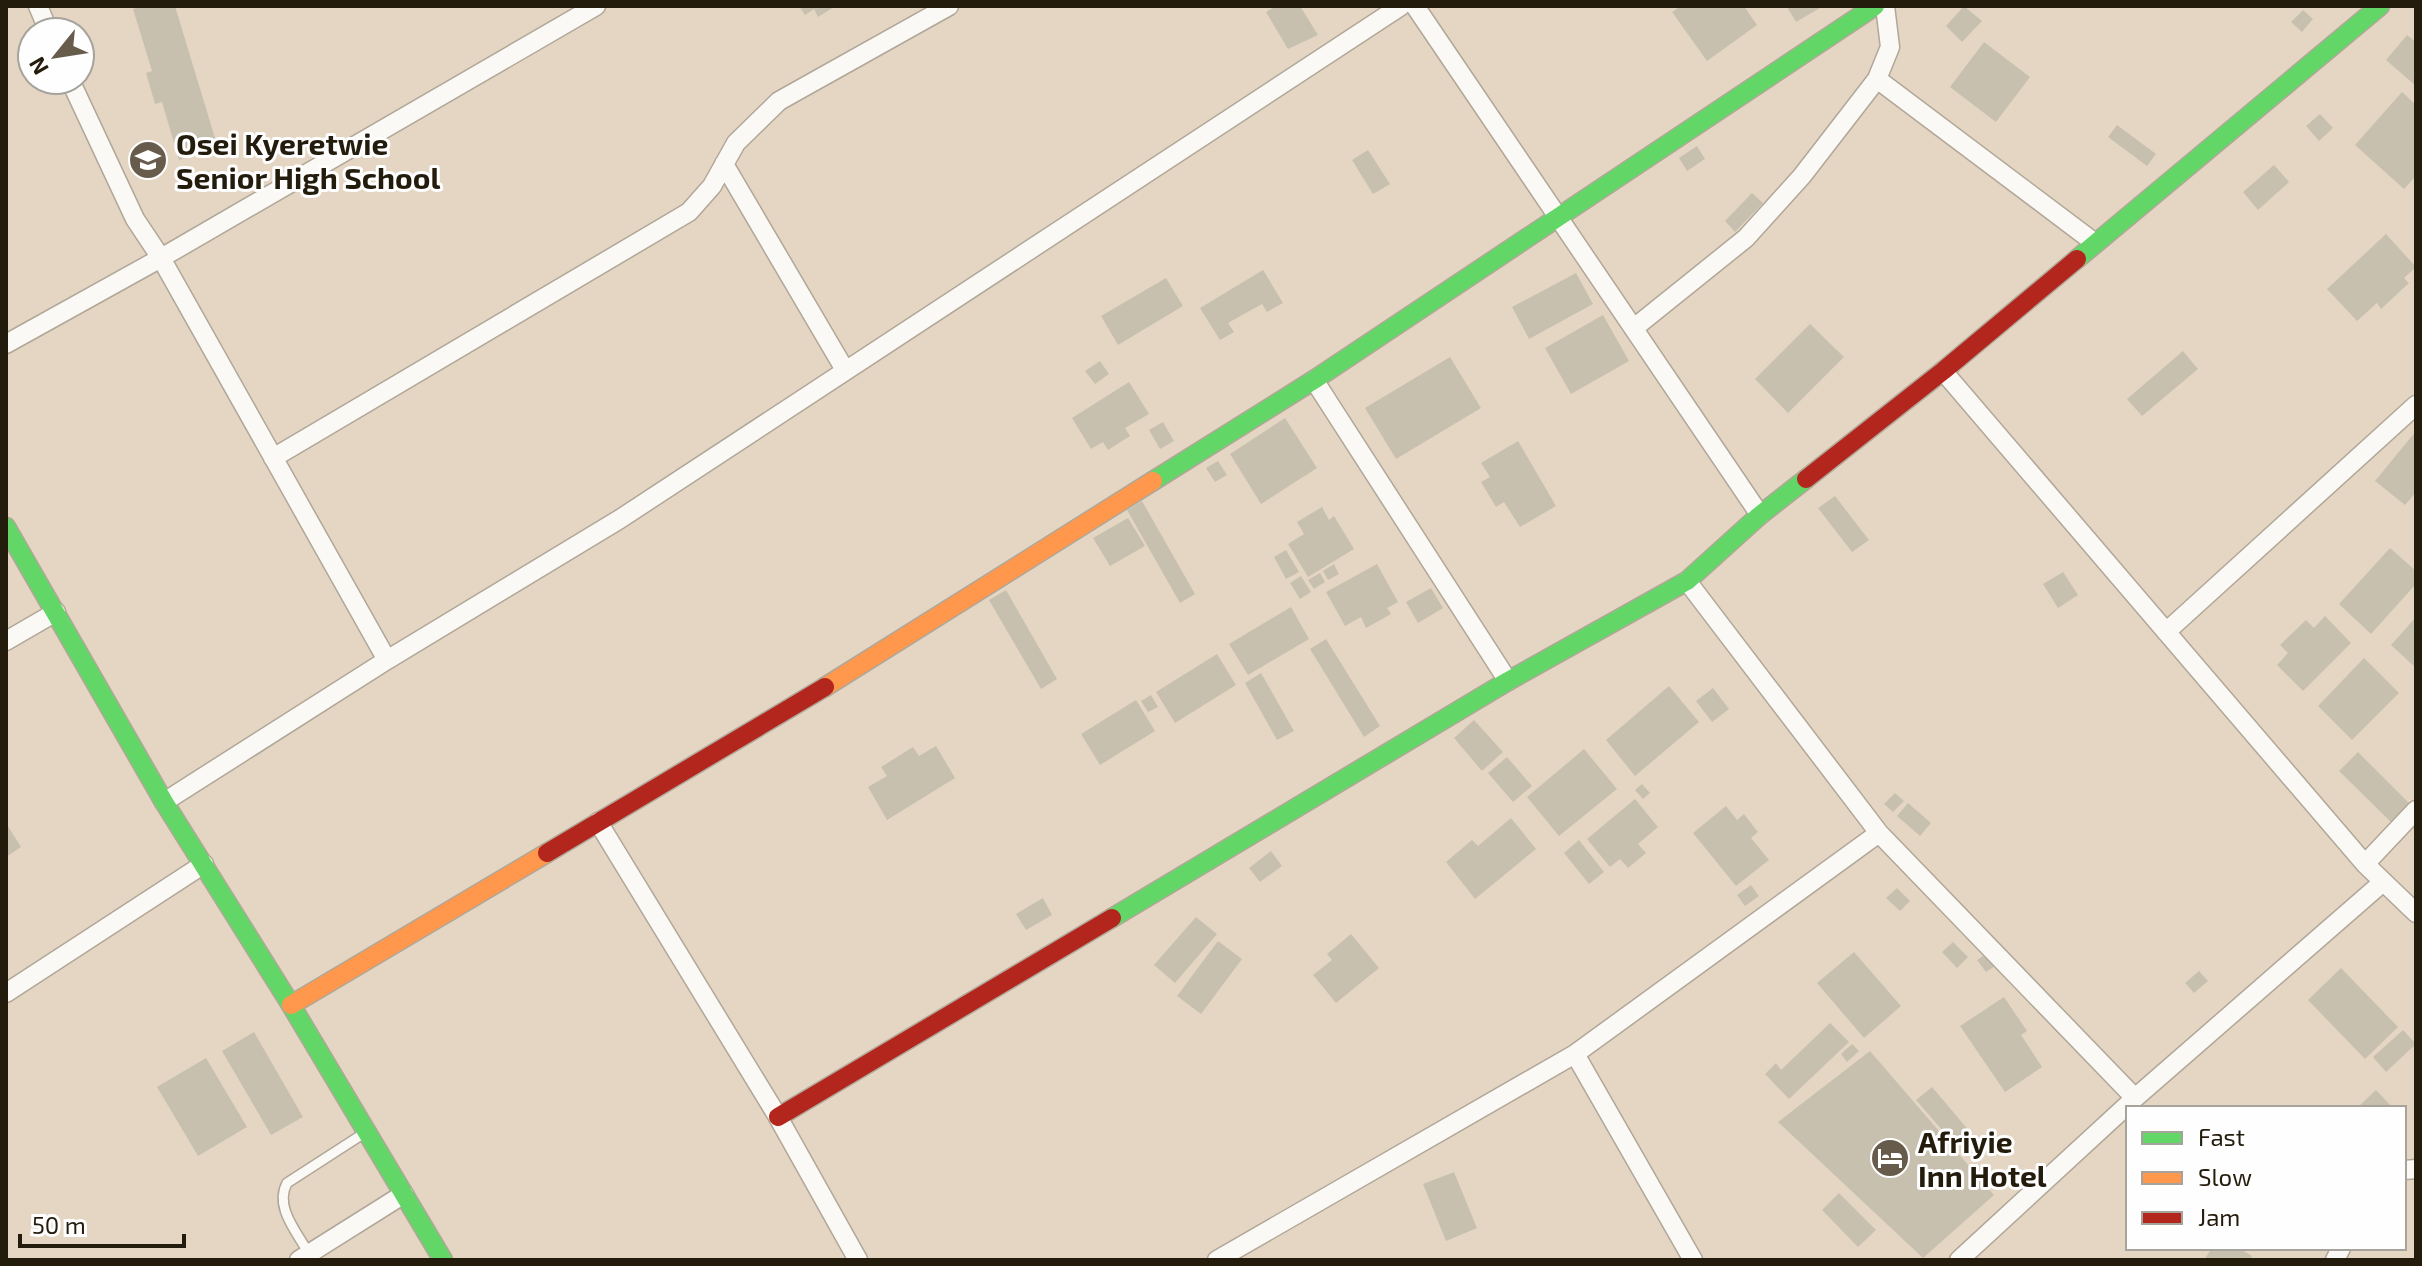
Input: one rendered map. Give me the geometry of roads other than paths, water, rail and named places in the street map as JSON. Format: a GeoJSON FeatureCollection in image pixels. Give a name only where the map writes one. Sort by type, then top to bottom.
{"type":"FeatureCollection","features":[{"type":"Feature","properties":{"kind":"street"},"geometry":{"type":"LineString","coordinates":[[6,344],[161,258],[596,6]]}},
{"type":"Feature","properties":{"kind":"street"},"geometry":{"type":"LineString","coordinates":[[273,458],[689,212],[712,186],[736,143],[779,101],[949,6]]}},
{"type":"Feature","properties":{"kind":"street"},"geometry":{"type":"LineString","coordinates":[[164,802],[387,660],[620,519],[1401,6]]}},
{"type":"Feature","properties":{"kind":"street"},"geometry":{"type":"LineString","coordinates":[[1415,6],[1760,515]]}},
{"type":"Feature","properties":{"kind":"street"},"geometry":{"type":"LineString","coordinates":[[291,1005],[808,698],[1314,380],[1875,6]]}},
{"type":"Feature","properties":{"kind":"street"},"geometry":{"type":"LineString","coordinates":[[1634,328],[1746,238],[1802,176],[1877,79],[1890,47],[1885,6]]}},
{"type":"Feature","properties":{"kind":"street"},"geometry":{"type":"LineString","coordinates":[[778,1117],[1508,681],[1687,581],[1760,515],[1943,371],[2380,6]]}},
{"type":"Feature","properties":{"kind":"street"},"geometry":{"type":"LineString","coordinates":[[1877,79],[2095,243]]}},
{"type":"Feature","properties":{"kind":"street"},"geometry":{"type":"LineString","coordinates":[[77,96],[135,219],[161,258],[387,660]]}},
{"type":"Feature","properties":{"kind":"street"},"geometry":{"type":"LineString","coordinates":[[724,164],[845,370]]}},
{"type":"Feature","properties":{"kind":"street"},"geometry":{"type":"LineString","coordinates":[[1943,371],[2365,864],[2416,913]]}},
{"type":"Feature","properties":{"kind":"street"},"geometry":{"type":"LineString","coordinates":[[1314,380],[1508,681]]}},
{"type":"Feature","properties":{"kind":"street"},"geometry":{"type":"LineString","coordinates":[[2166,632],[2416,405]]}},
{"type":"Feature","properties":{"kind":"street"},"geometry":{"type":"LineString","coordinates":[[6,527],[164,802],[291,1005],[443,1260]]}},
{"type":"Feature","properties":{"kind":"street"},"geometry":{"type":"LineString","coordinates":[[1687,581],[1879,833],[2135,1098]]}},
{"type":"Feature","properties":{"kind":"street"},"geometry":{"type":"LineString","coordinates":[[6,641],[56,612]]}},
{"type":"Feature","properties":{"kind":"street"},"geometry":{"type":"LineString","coordinates":[[2365,864],[2416,810]]}},
{"type":"Feature","properties":{"kind":"street"},"geometry":{"type":"LineString","coordinates":[[598,822],[778,1117],[858,1260]]}},
{"type":"Feature","properties":{"kind":"street"},"geometry":{"type":"LineString","coordinates":[[1217,1260],[1575,1054],[1879,833]]}},
{"type":"Feature","properties":{"kind":"street"},"geometry":{"type":"LineString","coordinates":[[6,993],[204,864]]}},
{"type":"Feature","properties":{"kind":"street"},"geometry":{"type":"LineString","coordinates":[[2126,1106],[2383,882]]}},
{"type":"Feature","properties":{"kind":"street"},"geometry":{"type":"LineString","coordinates":[[1575,1054],[1693,1260]]}},
{"type":"Feature","properties":{"kind":"street"},"geometry":{"type":"LineString","coordinates":[[1959,1260],[2126,1106]]}},
{"type":"Feature","properties":{"kind":"street"},"geometry":{"type":"LineString","coordinates":[[304,1257],[404,1194]]}},
{"type":"Feature","properties":{"kind":"lane"},"geometry":{"type":"LineString","coordinates":[[304,1257],[283,1207],[282,1193],[287,1183],[367,1131]]}},
{"type":"Feature","properties":{"kind":"place","name":"Osei Kyeretwie Senior High School"},"geometry":{"type":"Point","coordinates":[148,160]}},
{"type":"Feature","properties":{"kind":"place","name":"Afriyie Inn Hotel"},"geometry":{"type":"Point","coordinates":[1890,1158]}}]}
